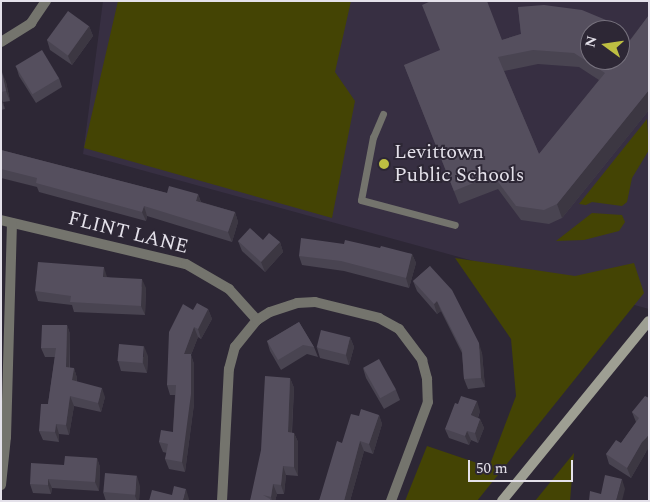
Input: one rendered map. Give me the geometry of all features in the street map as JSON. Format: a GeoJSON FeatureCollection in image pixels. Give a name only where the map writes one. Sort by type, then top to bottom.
{"type":"FeatureCollection","features":[{"type":"Feature","properties":{"kind":"main road"},"geometry":{"type":"LineString","coordinates":[[502,501],[649,321]]}},
{"type":"Feature","properties":{"kind":"street"},"geometry":{"type":"LineString","coordinates":[[1,42],[32,23],[46,1]]}},
{"type":"Feature","properties":{"kind":"street","name":"FLINT LANE"},"geometry":{"type":"LineString","coordinates":[[1,220],[186,264],[229,289],[257,320]]}},
{"type":"Feature","properties":{"kind":"street"},"geometry":{"type":"LineString","coordinates":[[1,485],[6,437],[12,223]]}},
{"type":"Feature","properties":{"kind":"street"},"geometry":{"type":"LineString","coordinates":[[222,501],[229,369],[235,347],[257,320],[297,303],[315,302],[379,318],[399,329],[412,344],[427,379],[428,402],[391,501]]}},
{"type":"Feature","properties":{"kind":"lane"},"geometry":{"type":"LineString","coordinates":[[383,114],[373,137],[362,200],[455,225]]}},
{"type":"Feature","properties":{"kind":"shaded area","name":"Levittown Public Schools"},"geometry":{"type":"Polygon","coordinates":[[[103,1],[649,1],[649,309],[83,154],[103,1]]]}},
{"type":"Feature","properties":{"kind":"shaded area"},"geometry":{"type":"Polygon","coordinates":[[[118,1],[351,1],[335,72],[355,101],[332,218],[84,148],[118,1]]]}},
{"type":"Feature","properties":{"kind":"shaded area"},"geometry":{"type":"Polygon","coordinates":[[[647,119],[649,150],[632,178],[627,202],[622,206],[592,202],[586,205],[579,204],[647,119]]]}},
{"type":"Feature","properties":{"kind":"shaded area"},"geometry":{"type":"Polygon","coordinates":[[[592,213],[622,215],[625,222],[619,231],[584,240],[556,241],[592,213]]]}},
{"type":"Feature","properties":{"kind":"shaded area"},"geometry":{"type":"Polygon","coordinates":[[[455,258],[575,276],[634,263],[644,293],[477,501],[405,501],[427,446],[489,467],[516,396],[511,339],[455,258]]]}},
{"type":"Feature","properties":{"kind":"shaded area"},"geometry":{"type":"Polygon","coordinates":[[[574,453],[570,501],[535,501],[574,453]]]}},
{"type":"Feature","properties":{"kind":"building"},"geometry":{"type":"Polygon","coordinates":[[[431,1],[487,1],[502,40],[521,34],[518,7],[544,5],[582,10],[606,20],[580,20],[580,57],[574,53],[533,50],[498,57],[539,154],[605,73],[600,70],[630,70],[630,41],[649,15],[649,90],[557,204],[544,210],[516,206],[493,175],[454,191],[404,65],[440,50],[422,5],[431,1]]]}},
{"type":"Feature","properties":{"kind":"building"},"geometry":{"type":"Polygon","coordinates":[[[68,11],[89,26],[68,55],[47,40],[68,11]]]}},
{"type":"Feature","properties":{"kind":"building"},"geometry":{"type":"Polygon","coordinates":[[[42,50],[59,78],[32,94],[15,66],[42,50]]]}},
{"type":"Feature","properties":{"kind":"building"},"geometry":{"type":"Polygon","coordinates":[[[1,72],[6,91],[1,92],[1,72]]]}},
{"type":"Feature","properties":{"kind":"building"},"geometry":{"type":"Polygon","coordinates":[[[1,150],[167,193],[169,186],[198,194],[196,201],[235,212],[228,232],[144,206],[142,212],[36,183],[37,178],[1,169],[1,150]]]}},
{"type":"Feature","properties":{"kind":"building"},"geometry":{"type":"Polygon","coordinates":[[[250,228],[263,240],[269,233],[280,242],[261,262],[238,241],[250,228]]]}},
{"type":"Feature","properties":{"kind":"building"},"geometry":{"type":"Polygon","coordinates":[[[301,238],[344,244],[345,240],[412,254],[406,278],[341,261],[299,256],[301,238]]]}},
{"type":"Feature","properties":{"kind":"building"},"geometry":{"type":"Polygon","coordinates":[[[38,262],[104,267],[103,277],[142,279],[141,306],[70,302],[71,296],[35,291],[38,262]]]}},
{"type":"Feature","properties":{"kind":"building"},"geometry":{"type":"Polygon","coordinates":[[[430,266],[452,290],[479,343],[481,378],[464,379],[462,350],[437,301],[434,304],[413,281],[430,266]]]}},
{"type":"Feature","properties":{"kind":"building"},"geometry":{"type":"Polygon","coordinates":[[[197,303],[208,309],[198,329],[194,327],[184,354],[191,354],[191,394],[182,462],[165,459],[168,444],[159,442],[161,430],[173,432],[176,385],[167,385],[169,332],[183,304],[193,310],[197,303]]]}},
{"type":"Feature","properties":{"kind":"building"},"geometry":{"type":"Polygon","coordinates":[[[299,322],[314,347],[303,345],[278,360],[267,341],[299,322]]]}},
{"type":"Feature","properties":{"kind":"building"},"geometry":{"type":"Polygon","coordinates":[[[42,325],[67,325],[66,367],[74,368],[72,380],[102,388],[98,403],[70,396],[66,425],[56,424],[55,432],[39,431],[41,404],[48,404],[56,348],[41,348],[42,325]]]}},
{"type":"Feature","properties":{"kind":"building"},"geometry":{"type":"Polygon","coordinates":[[[321,330],[350,337],[346,355],[317,347],[321,330]]]}},
{"type":"Feature","properties":{"kind":"building"},"geometry":{"type":"Polygon","coordinates":[[[119,344],[144,346],[142,363],[118,361],[119,344]]]}},
{"type":"Feature","properties":{"kind":"building"},"geometry":{"type":"Polygon","coordinates":[[[379,359],[396,390],[380,398],[363,368],[379,359]]]}},
{"type":"Feature","properties":{"kind":"building"},"geometry":{"type":"Polygon","coordinates":[[[265,376],[290,378],[288,432],[294,433],[294,467],[283,466],[281,485],[273,484],[271,497],[263,495],[270,499],[270,501],[250,501],[261,450],[265,376]]]}},
{"type":"Feature","properties":{"kind":"building"},"geometry":{"type":"Polygon","coordinates":[[[461,396],[477,401],[471,415],[480,419],[475,433],[467,431],[465,436],[445,429],[455,403],[458,404],[461,396]]]}},
{"type":"Feature","properties":{"kind":"building"},"geometry":{"type":"Polygon","coordinates":[[[645,396],[649,398],[649,435],[642,442],[627,468],[606,454],[616,440],[621,443],[639,418],[632,412],[645,396]]]}},
{"type":"Feature","properties":{"kind":"building"},"geometry":{"type":"Polygon","coordinates":[[[361,409],[379,415],[369,444],[360,441],[344,501],[319,501],[337,441],[342,443],[351,414],[359,416],[361,409]]]}},
{"type":"Feature","properties":{"kind":"building"},"geometry":{"type":"Polygon","coordinates":[[[65,456],[97,458],[95,482],[48,479],[48,485],[30,484],[31,463],[64,465],[65,456]]]}},
{"type":"Feature","properties":{"kind":"building"},"geometry":{"type":"Polygon","coordinates":[[[105,473],[137,476],[135,495],[103,492],[105,473]]]}},
{"type":"Feature","properties":{"kind":"building"},"geometry":{"type":"Polygon","coordinates":[[[605,475],[622,479],[616,501],[589,501],[590,491],[601,494],[605,475]]]}},
{"type":"Feature","properties":{"kind":"building"},"geometry":{"type":"Polygon","coordinates":[[[174,486],[186,489],[183,501],[149,501],[152,490],[172,495],[174,486]]]}},
{"type":"Feature","properties":{"kind":"place","name":"Levittown Public Schools"},"geometry":{"type":"Point","coordinates":[384,164]}}]}
